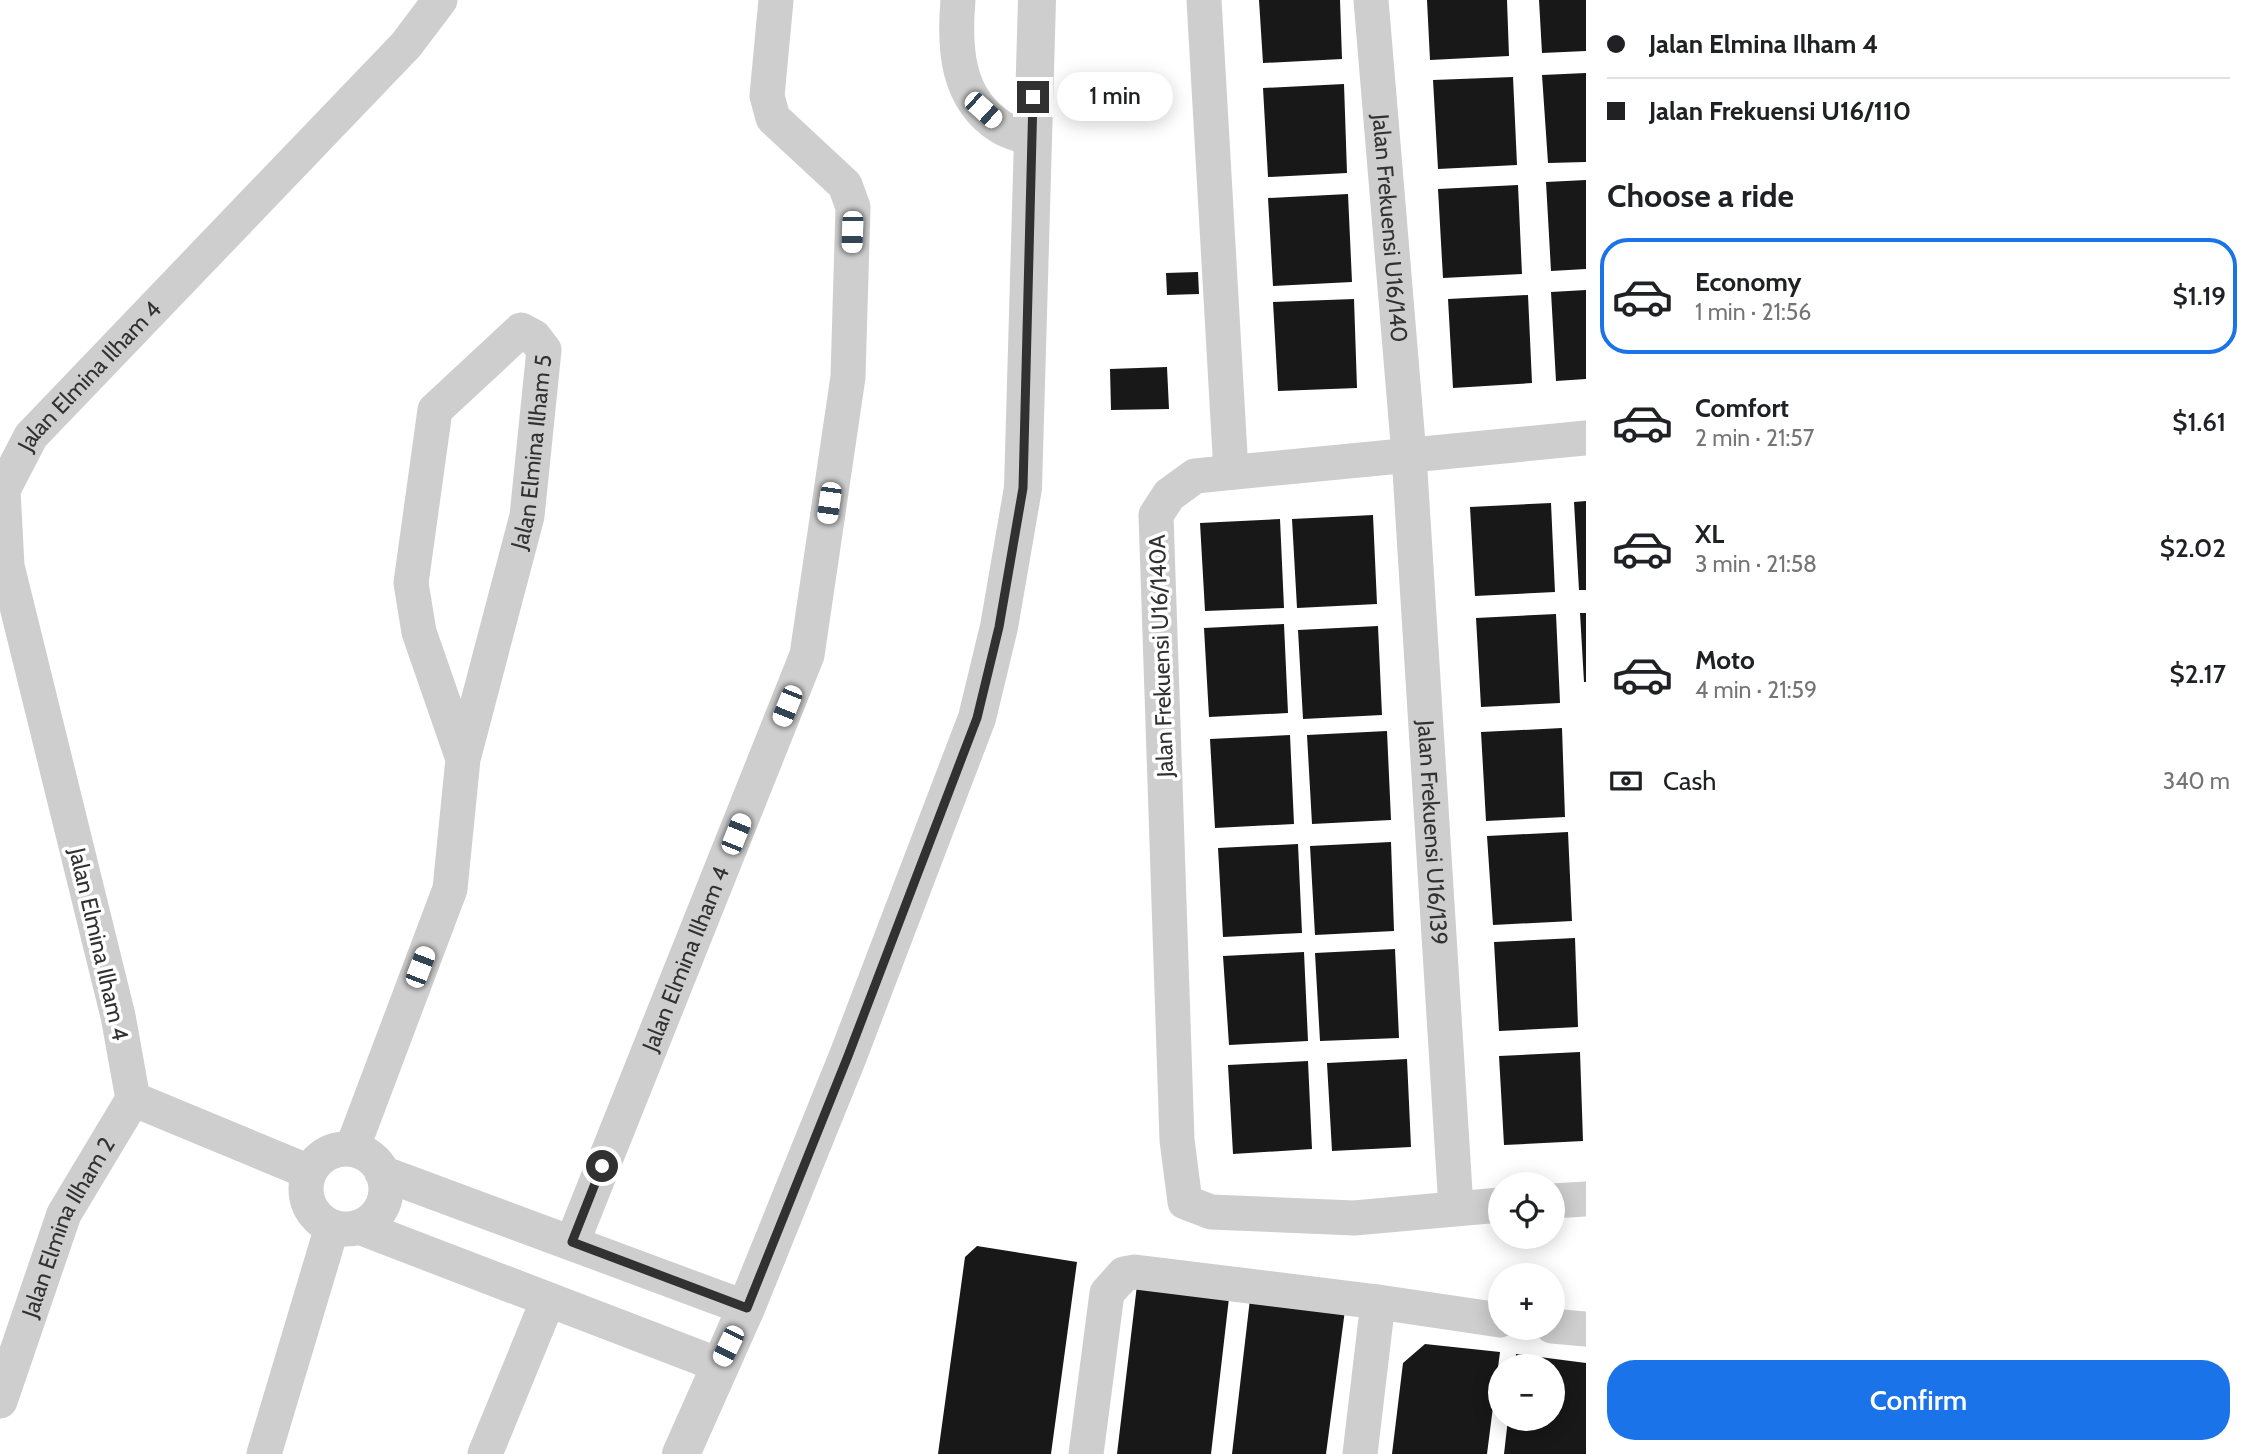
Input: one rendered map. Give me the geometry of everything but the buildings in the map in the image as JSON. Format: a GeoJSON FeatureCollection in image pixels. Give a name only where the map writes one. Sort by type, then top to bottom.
{"type":"FeatureCollection","features":[{"type":"Feature","properties":{"kind":"street","name":"Jalan Elmina Ilham 4"},"geometry":{"type":"LineString","coordinates":[[133,1099],[118,1016],[7,566],[3,490],[32,436],[406,45],[440,0]]}},
{"type":"Feature","properties":{"kind":"street","name":"Jalan Elmina Ilham 4"},"geometry":{"type":"LineString","coordinates":[[572,1242],[807,655],[848,377],[853,207],[845,185],[773,118],[767,96],[776,0]]}},
{"type":"Feature","properties":{"kind":"street"},"geometry":{"type":"LineString","coordinates":[[958,0],[956,51],[958,70],[963,80],[983,110],[1001,127],[1032,139]]}},
{"type":"Feature","properties":{"kind":"street"},"geometry":{"type":"LineString","coordinates":[[681,1454],[747,1308],[848,1056],[972,731],[993,653],[1023,488],[1037,0]]}},
{"type":"Feature","properties":{"kind":"street"},"geometry":{"type":"LineString","coordinates":[[1204,0],[1231,472]]}},
{"type":"Feature","properties":{"kind":"street","name":"Jalan Frekuensi U16/140"},"geometry":{"type":"LineString","coordinates":[[1371,0],[1409,456]]}},
{"type":"Feature","properties":{"kind":"street","name":"Jalan Elmina Ilham 5"},"geometry":{"type":"LineString","coordinates":[[352,1149],[450,889],[463,759],[527,516],[544,350],[534,337],[520,330],[435,410],[411,583],[419,632],[463,759]]}},
{"type":"Feature","properties":{"kind":"street","name":"Jalan Frekuensi U16/140A"},"geometry":{"type":"LineString","coordinates":[[1456,1208],[1354,1218],[1211,1212],[1185,1202],[1177,1140],[1156,515],[1169,495],[1195,476],[1586,438]]}},
{"type":"Feature","properties":{"kind":"street","name":"Jalan Frekuensi U16/139"},"geometry":{"type":"LineString","coordinates":[[1409,456],[1456,1208]]}},
{"type":"Feature","properties":{"kind":"street"},"geometry":{"type":"LineString","coordinates":[[133,1099],[309,1172]]}},
{"type":"Feature","properties":{"kind":"street","name":"Jalan Elmina Ilham 2"},"geometry":{"type":"LineString","coordinates":[[0,1401],[65,1214],[133,1099]]}},
{"type":"Feature","properties":{"kind":"street"},"geometry":{"type":"LineString","coordinates":[[719,1365],[346,1227],[312,1211],[307,1198],[309,1172],[316,1161],[327,1153],[352,1149],[365,1153],[382,1172],[747,1308]]}},
{"type":"Feature","properties":{"kind":"street"},"geometry":{"type":"LineString","coordinates":[[264,1454],[346,1227],[379,1211],[385,1199],[382,1172]]}},
{"type":"Feature","properties":{"kind":"street"},"geometry":{"type":"LineString","coordinates":[[1565,1200],[1586,1199]]}},
{"type":"Feature","properties":{"kind":"street"},"geometry":{"type":"LineString","coordinates":[[1456,1208],[1488,1206]]}},
{"type":"Feature","properties":{"kind":"street"},"geometry":{"type":"LineString","coordinates":[[1086,1454],[1107,1293],[1124,1274],[1135,1272],[1488,1318]]}},
{"type":"Feature","properties":{"kind":"street"},"geometry":{"type":"LineString","coordinates":[[485,1454],[548,1300]]}},
{"type":"Feature","properties":{"kind":"street"},"geometry":{"type":"LineString","coordinates":[[1360,1454],[1378,1302]]}},
{"type":"Feature","properties":{"kind":"street"},"geometry":{"type":"LineString","coordinates":[[1565,1327],[1586,1329]]}},
{"type":"Feature","properties":{"kind":"route"},"geometry":{"type":"LineString","coordinates":[[602,1166],[572,1242],[747,1308],[848,1056],[977,718],[999,627],[1023,488],[1030,316],[1033,97]]}}]}
